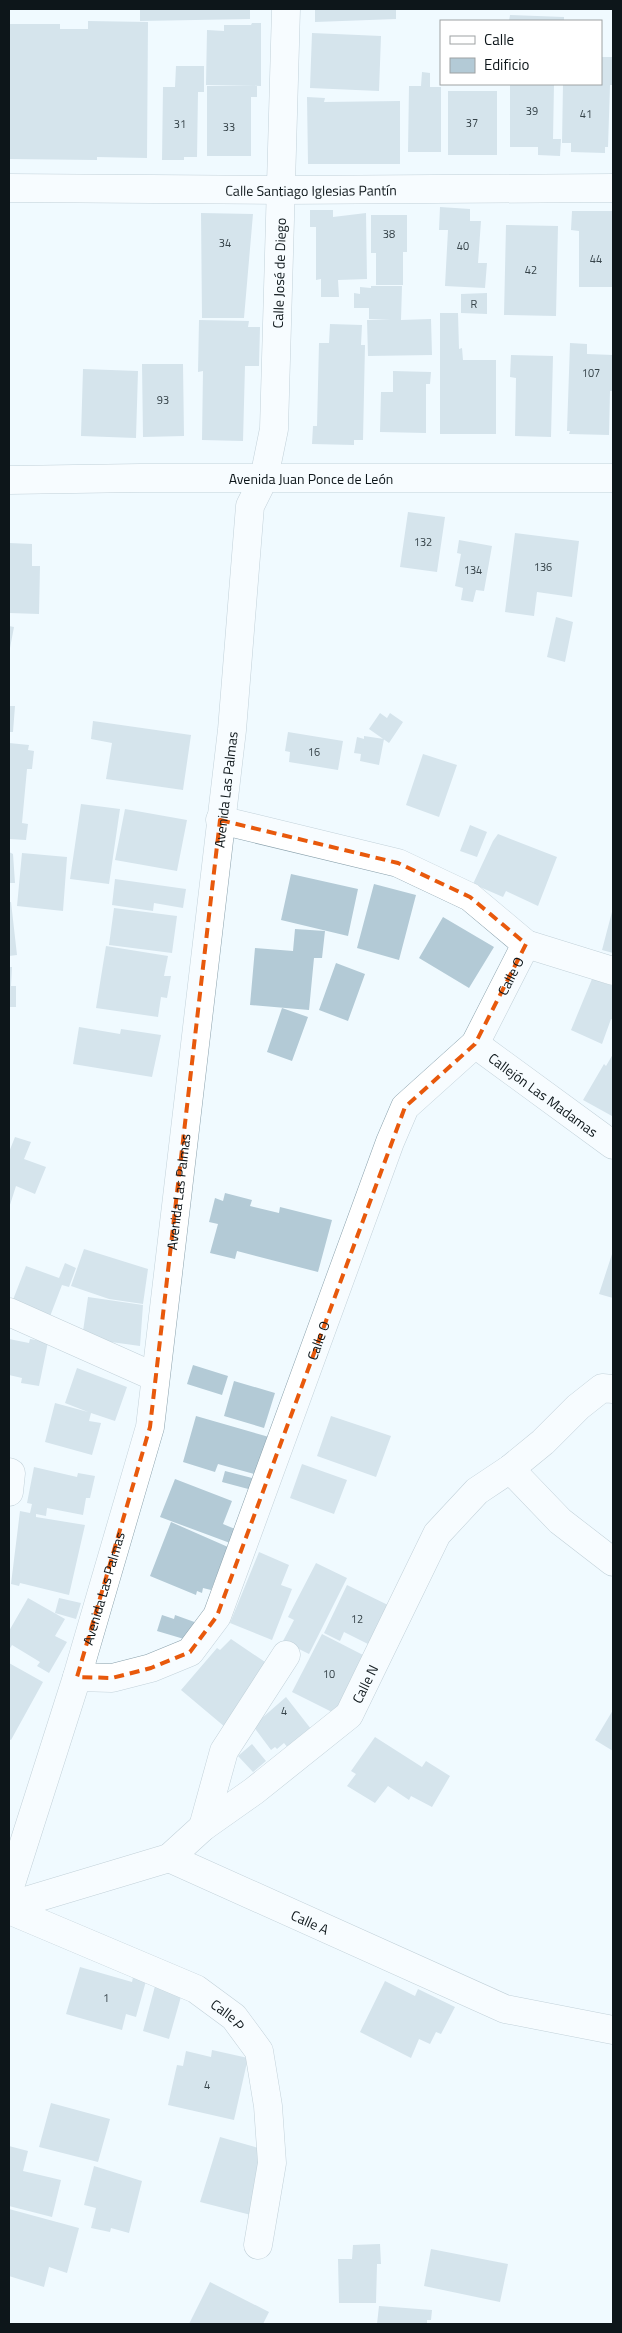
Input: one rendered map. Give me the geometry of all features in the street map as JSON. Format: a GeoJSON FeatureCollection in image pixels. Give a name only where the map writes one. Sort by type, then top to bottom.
{"type":"FeatureCollection","features":[{"type":"Feature","properties":{"kind":"street","name":"Calle José de Diego"},"geometry":{"type":"LineString","coordinates":[[264,478],[274,429],[286,9]]}},
{"type":"Feature","properties":{"kind":"street","name":"Calle Santiago Iglesias Pantín"},"geometry":{"type":"LineString","coordinates":[[9,188],[282,190],[613,188]]}},
{"type":"Feature","properties":{"kind":"street","name":"Avenida Las Palmas"},"geometry":{"type":"LineString","coordinates":[[9,1890],[77,1677],[150,1427],[232,730],[250,506],[264,478]]}},
{"type":"Feature","properties":{"kind":"street","name":"Avenida Juan Ponce de León"},"geometry":{"type":"LineString","coordinates":[[9,480],[613,478]]}},
{"type":"Feature","properties":{"kind":"street"},"geometry":{"type":"LineString","coordinates":[[220,820],[398,864],[470,897],[526,944],[613,971]]}},
{"type":"Feature","properties":{"kind":"street","name":"Calle O"},"geometry":{"type":"LineString","coordinates":[[77,1677],[112,1678],[152,1668],[190,1652],[217,1616],[405,1107],[475,1044],[526,944]]}},
{"type":"Feature","properties":{"kind":"street","name":"Callejón Las Madamas"},"geometry":{"type":"LineString","coordinates":[[475,1044],[613,1144]]}},
{"type":"Feature","properties":{"kind":"street"},"geometry":{"type":"LineString","coordinates":[[9,1312],[155,1377]]}},
{"type":"Feature","properties":{"kind":"street","name":"Calle N"},"geometry":{"type":"LineString","coordinates":[[168,1858],[203,1827],[254,1792],[349,1715],[438,1534],[477,1491],[510,1469],[602,1388],[613,1389]]}},
{"type":"Feature","properties":{"kind":"street"},"geometry":{"type":"LineString","coordinates":[[510,1469],[560,1521],[613,1562]]}},
{"type":"Feature","properties":{"kind":"street"},"geometry":{"type":"LineString","coordinates":[[9,1472],[12,1472],[9,1492]]}},
{"type":"Feature","properties":{"kind":"street"},"geometry":{"type":"LineString","coordinates":[[203,1827],[224,1751],[286,1655]]}},
{"type":"Feature","properties":{"kind":"street"},"geometry":{"type":"LineString","coordinates":[[9,1906],[168,1858]]}},
{"type":"Feature","properties":{"kind":"street","name":"Calle A"},"geometry":{"type":"LineString","coordinates":[[168,1858],[506,2010],[613,2030]]}},
{"type":"Feature","properties":{"kind":"street","name":"Calle P"},"geometry":{"type":"LineString","coordinates":[[9,1910],[196,1989],[234,2017],[259,2051],[268,2106],[272,2163],[258,2245]]}},
{"type":"Feature","properties":{"kind":"highlighted area"},"geometry":{"type":"Polygon","coordinates":[[[220,820],[398,863],[470,897],[526,944],[475,1044],[405,1107],[217,1616],[190,1652],[151,1668],[112,1678],[77,1677],[150,1427],[220,820]]]}},
{"type":"Feature","properties":{"kind":"building"},"geometry":{"type":"Polygon","coordinates":[[[140,9],[250,9],[250,19],[140,21],[140,9]]]}},
{"type":"Feature","properties":{"kind":"building"},"geometry":{"type":"Polygon","coordinates":[[[315,9],[396,9],[396,19],[315,22],[315,9]]]}},
{"type":"Feature","properties":{"kind":"building"},"geometry":{"type":"Polygon","coordinates":[[[510,15],[564,17],[564,20],[509,20],[510,15]]]}},
{"type":"Feature","properties":{"kind":"building"},"geometry":{"type":"Polygon","coordinates":[[[88,21],[148,22],[147,158],[97,157],[97,160],[9,159],[9,24],[60,24],[60,29],[88,29],[88,21]]]}},
{"type":"Feature","properties":{"kind":"building"},"geometry":{"type":"Polygon","coordinates":[[[252,23],[261,23],[261,86],[206,85],[207,30],[224,31],[224,25],[251,25],[252,23]]]}},
{"type":"Feature","properties":{"kind":"building"},"geometry":{"type":"Polygon","coordinates":[[[312,33],[381,36],[379,91],[310,88],[312,33]]]}},
{"type":"Feature","properties":{"kind":"building"},"geometry":{"type":"Polygon","coordinates":[[[602,57],[613,57],[613,85],[610,85],[608,147],[605,147],[605,153],[571,152],[571,143],[562,143],[563,85],[602,85],[602,57]]]}},
{"type":"Feature","properties":{"kind":"building"},"geometry":{"type":"Polygon","coordinates":[[[176,66],[204,66],[204,92],[198,92],[197,157],[184,157],[184,160],[162,160],[163,87],[175,87],[176,66]]]}},
{"type":"Feature","properties":{"kind":"building"},"geometry":{"type":"Polygon","coordinates":[[[422,72],[430,73],[430,87],[441,87],[441,152],[408,152],[409,86],[421,86],[422,72]]]}},
{"type":"Feature","properties":{"kind":"building"},"geometry":{"type":"Polygon","coordinates":[[[510,85],[554,85],[553,139],[561,139],[560,156],[538,155],[538,147],[510,147],[510,85]]]}},
{"type":"Feature","properties":{"kind":"building"},"geometry":{"type":"Polygon","coordinates":[[[207,86],[257,86],[257,97],[251,97],[251,156],[207,156],[207,86]]]}},
{"type":"Feature","properties":{"kind":"building"},"geometry":{"type":"Polygon","coordinates":[[[448,91],[497,91],[497,155],[448,155],[448,91]]]}},
{"type":"Feature","properties":{"kind":"building"},"geometry":{"type":"Polygon","coordinates":[[[307,97],[325,98],[324,102],[400,101],[400,164],[308,164],[307,97]]]}},
{"type":"Feature","properties":{"kind":"building"},"geometry":{"type":"Polygon","coordinates":[[[440,207],[470,209],[470,221],[481,221],[478,263],[487,263],[485,288],[445,286],[448,230],[439,230],[440,207]]]}},
{"type":"Feature","properties":{"kind":"building"},"geometry":{"type":"Polygon","coordinates":[[[310,210],[333,210],[333,217],[366,213],[367,279],[338,280],[339,297],[321,297],[321,279],[316,280],[316,227],[310,227],[310,210]]]}},
{"type":"Feature","properties":{"kind":"building"},"geometry":{"type":"Polygon","coordinates":[[[572,211],[613,211],[613,287],[579,287],[579,231],[571,230],[572,211]]]}},
{"type":"Feature","properties":{"kind":"building"},"geometry":{"type":"Polygon","coordinates":[[[201,213],[253,214],[244,318],[202,318],[201,213]]]}},
{"type":"Feature","properties":{"kind":"building"},"geometry":{"type":"Polygon","coordinates":[[[371,215],[407,215],[407,252],[403,252],[403,285],[376,285],[376,253],[371,253],[371,215]]]}},
{"type":"Feature","properties":{"kind":"building"},"geometry":{"type":"Polygon","coordinates":[[[506,225],[558,226],[556,316],[504,315],[506,225]]]}},
{"type":"Feature","properties":{"kind":"building"},"geometry":{"type":"Polygon","coordinates":[[[371,286],[402,286],[401,320],[431,319],[432,355],[368,356],[367,320],[391,320],[369,319],[369,308],[354,308],[354,293],[360,294],[360,287],[371,288],[371,286]]]}},
{"type":"Feature","properties":{"kind":"building"},"geometry":{"type":"Polygon","coordinates":[[[487,293],[487,314],[461,313],[461,294],[487,293]]]}},
{"type":"Feature","properties":{"kind":"building"},"geometry":{"type":"Polygon","coordinates":[[[440,313],[458,313],[459,349],[462,348],[463,360],[496,360],[496,434],[440,434],[440,313]]]}},
{"type":"Feature","properties":{"kind":"building"},"geometry":{"type":"Polygon","coordinates":[[[199,320],[249,321],[248,327],[260,327],[259,366],[245,366],[243,441],[202,440],[203,371],[198,372],[199,320]]]}},
{"type":"Feature","properties":{"kind":"building"},"geometry":{"type":"Polygon","coordinates":[[[330,324],[362,325],[361,345],[365,345],[363,440],[354,440],[354,445],[312,444],[313,426],[317,426],[319,343],[329,343],[330,324]]]}},
{"type":"Feature","properties":{"kind":"building"},"geometry":{"type":"Polygon","coordinates":[[[570,343],[587,344],[587,354],[613,355],[613,391],[610,391],[609,435],[569,434],[570,431],[567,431],[570,343]]]}},
{"type":"Feature","properties":{"kind":"building"},"geometry":{"type":"Polygon","coordinates":[[[511,355],[553,356],[551,437],[515,436],[516,378],[510,377],[511,355]]]}},
{"type":"Feature","properties":{"kind":"building"},"geometry":{"type":"Polygon","coordinates":[[[142,364],[183,364],[184,436],[143,437],[142,364]]]}},
{"type":"Feature","properties":{"kind":"building"},"geometry":{"type":"Polygon","coordinates":[[[83,369],[138,371],[136,438],[81,436],[83,369]]]}},
{"type":"Feature","properties":{"kind":"building"},"geometry":{"type":"Polygon","coordinates":[[[393,371],[431,372],[430,384],[426,384],[426,433],[380,432],[381,392],[393,392],[393,371]]]}},
{"type":"Feature","properties":{"kind":"building"},"geometry":{"type":"Polygon","coordinates":[[[408,512],[445,517],[437,572],[400,567],[408,512]]]}},
{"type":"Feature","properties":{"kind":"building"},"geometry":{"type":"Polygon","coordinates":[[[515,533],[579,541],[572,597],[537,592],[534,616],[505,612],[515,533]]]}},
{"type":"Feature","properties":{"kind":"building"},"geometry":{"type":"Polygon","coordinates":[[[459,540],[492,546],[484,591],[476,590],[473,602],[461,600],[463,588],[455,586],[461,554],[457,553],[459,540]]]}},
{"type":"Feature","properties":{"kind":"building"},"geometry":{"type":"Polygon","coordinates":[[[9,543],[32,544],[32,566],[40,566],[39,614],[9,613],[9,543]]]}},
{"type":"Feature","properties":{"kind":"building"},"geometry":{"type":"Polygon","coordinates":[[[556,617],[573,622],[565,662],[547,657],[556,617]]]}},
{"type":"Feature","properties":{"kind":"building"},"geometry":{"type":"Polygon","coordinates":[[[9,626],[14,627],[10,648],[9,648],[9,626]]]}},
{"type":"Feature","properties":{"kind":"building"},"geometry":{"type":"Polygon","coordinates":[[[9,706],[15,706],[13,732],[9,732],[9,706]]]}},
{"type":"Feature","properties":{"kind":"building"},"geometry":{"type":"Polygon","coordinates":[[[380,713],[387,718],[390,713],[403,722],[389,743],[369,729],[380,713]]]}},
{"type":"Feature","properties":{"kind":"building"},"geometry":{"type":"Polygon","coordinates":[[[93,721],[191,735],[183,790],[106,779],[112,743],[91,739],[93,721]]]}},
{"type":"Feature","properties":{"kind":"building"},"geometry":{"type":"Polygon","coordinates":[[[288,732],[343,741],[338,770],[289,762],[290,752],[285,751],[288,732]]]}},
{"type":"Feature","properties":{"kind":"building"},"geometry":{"type":"Polygon","coordinates":[[[364,736],[384,739],[379,765],[360,761],[361,754],[354,753],[357,737],[364,739],[364,736]]]}},
{"type":"Feature","properties":{"kind":"building"},"geometry":{"type":"Polygon","coordinates":[[[9,743],[29,745],[28,750],[34,751],[32,769],[27,769],[22,823],[28,824],[26,840],[9,839],[9,743]]]}},
{"type":"Feature","properties":{"kind":"building"},"geometry":{"type":"Polygon","coordinates":[[[423,754],[457,765],[439,817],[406,805],[423,754]]]}},
{"type":"Feature","properties":{"kind":"building"},"geometry":{"type":"Polygon","coordinates":[[[81,804],[120,809],[109,884],[70,879],[81,804]]]}},
{"type":"Feature","properties":{"kind":"building"},"geometry":{"type":"Polygon","coordinates":[[[125,809],[187,820],[177,871],[115,860],[125,809]]]}},
{"type":"Feature","properties":{"kind":"building"},"geometry":{"type":"Polygon","coordinates":[[[470,825],[487,832],[477,857],[460,851],[470,825]]]}},
{"type":"Feature","properties":{"kind":"building"},"geometry":{"type":"Polygon","coordinates":[[[498,834],[557,857],[538,906],[506,891],[503,897],[473,884],[498,834]]]}},
{"type":"Feature","properties":{"kind":"building"},"geometry":{"type":"Polygon","coordinates":[[[9,852],[13,854],[15,883],[9,883],[9,852]]]}},
{"type":"Feature","properties":{"kind":"building"},"geometry":{"type":"Polygon","coordinates":[[[22,853],[67,857],[63,911],[17,906],[22,853]]]}},
{"type":"Feature","properties":{"kind":"building"},"geometry":{"type":"Polygon","coordinates":[[[291,874],[358,889],[348,936],[281,920],[291,874]]]}},
{"type":"Feature","properties":{"kind":"building"},"geometry":{"type":"Polygon","coordinates":[[[115,879],[186,889],[183,908],[154,903],[153,911],[112,905],[115,879]]]}},
{"type":"Feature","properties":{"kind":"building"},"geometry":{"type":"Polygon","coordinates":[[[374,884],[416,895],[399,960],[357,948],[374,884]]]}},
{"type":"Feature","properties":{"kind":"building"},"geometry":{"type":"Polygon","coordinates":[[[9,902],[11,902],[17,955],[9,956],[9,902]]]}},
{"type":"Feature","properties":{"kind":"building"},"geometry":{"type":"Polygon","coordinates":[[[114,908],[177,916],[172,953],[109,945],[114,908]]]}},
{"type":"Feature","properties":{"kind":"building"},"geometry":{"type":"Polygon","coordinates":[[[613,908],[613,953],[602,950],[613,908]]]}},
{"type":"Feature","properties":{"kind":"building"},"geometry":{"type":"Polygon","coordinates":[[[443,917],[494,947],[469,988],[419,958],[443,917]]]}},
{"type":"Feature","properties":{"kind":"building"},"geometry":{"type":"Polygon","coordinates":[[[295,929],[325,931],[322,958],[314,958],[309,1010],[250,1005],[255,948],[293,951],[295,929]]]}},
{"type":"Feature","properties":{"kind":"building"},"geometry":{"type":"Polygon","coordinates":[[[106,946],[168,956],[164,976],[171,976],[167,998],[161,997],[158,1017],[96,1008],[106,946]]]}},
{"type":"Feature","properties":{"kind":"building"},"geometry":{"type":"Polygon","coordinates":[[[336,963],[365,974],[348,1021],[319,1010],[336,963]]]}},
{"type":"Feature","properties":{"kind":"building"},"geometry":{"type":"Polygon","coordinates":[[[9,967],[12,967],[11,986],[16,986],[16,1007],[9,1007],[9,967]]]}},
{"type":"Feature","properties":{"kind":"building"},"geometry":{"type":"Polygon","coordinates":[[[592,979],[613,986],[613,1020],[611,1019],[602,1044],[571,1030],[592,979]]]}},
{"type":"Feature","properties":{"kind":"building"},"geometry":{"type":"Polygon","coordinates":[[[282,1008],[308,1017],[292,1061],[267,1052],[282,1008]]]}},
{"type":"Feature","properties":{"kind":"building"},"geometry":{"type":"Polygon","coordinates":[[[79,1027],[120,1034],[121,1029],[161,1035],[152,1077],[73,1064],[79,1027]]]}},
{"type":"Feature","properties":{"kind":"building"},"geometry":{"type":"Polygon","coordinates":[[[613,1054],[612,1116],[583,1100],[604,1064],[606,1066],[613,1054]]]}},
{"type":"Feature","properties":{"kind":"building"},"geometry":{"type":"Polygon","coordinates":[[[15,1137],[31,1142],[24,1159],[46,1167],[35,1194],[16,1186],[9,1208],[9,1152],[15,1137]]]}},
{"type":"Feature","properties":{"kind":"building"},"geometry":{"type":"Polygon","coordinates":[[[225,1193],[252,1200],[250,1206],[279,1213],[280,1207],[332,1220],[318,1272],[237,1251],[235,1259],[210,1253],[218,1224],[209,1222],[215,1198],[223,1201],[225,1193]]]}},
{"type":"Feature","properties":{"kind":"building"},"geometry":{"type":"Polygon","coordinates":[[[84,1249],[148,1269],[143,1304],[109,1299],[71,1286],[84,1249]]]}},
{"type":"Feature","properties":{"kind":"building"},"geometry":{"type":"Polygon","coordinates":[[[613,1251],[613,1298],[599,1294],[613,1251]]]}},
{"type":"Feature","properties":{"kind":"building"},"geometry":{"type":"Polygon","coordinates":[[[65,1263],[76,1268],[69,1287],[62,1285],[49,1319],[11,1305],[26,1266],[59,1278],[65,1263]]]}},
{"type":"Feature","properties":{"kind":"building"},"geometry":{"type":"Polygon","coordinates":[[[88,1297],[143,1305],[140,1346],[82,1338],[88,1297]]]}},
{"type":"Feature","properties":{"kind":"building"},"geometry":{"type":"Polygon","coordinates":[[[9,1339],[29,1343],[30,1339],[48,1342],[39,1386],[21,1383],[22,1378],[9,1375],[9,1339]]]}},
{"type":"Feature","properties":{"kind":"building"},"geometry":{"type":"Polygon","coordinates":[[[193,1365],[228,1376],[222,1395],[187,1384],[193,1365]]]}},
{"type":"Feature","properties":{"kind":"building"},"geometry":{"type":"Polygon","coordinates":[[[77,1368],[127,1387],[115,1421],[91,1413],[89,1421],[101,1423],[92,1455],[45,1442],[55,1403],[88,1412],[65,1403],[77,1368]]]}},
{"type":"Feature","properties":{"kind":"building"},"geometry":{"type":"Polygon","coordinates":[[[234,1381],[275,1393],[264,1428],[224,1416],[234,1381]]]}},
{"type":"Feature","properties":{"kind":"building"},"geometry":{"type":"Polygon","coordinates":[[[196,1416],[269,1437],[258,1475],[218,1464],[215,1472],[183,1462],[196,1416]]]}},
{"type":"Feature","properties":{"kind":"building"},"geometry":{"type":"Polygon","coordinates":[[[331,1416],[391,1436],[376,1477],[317,1456],[331,1416]]]}},
{"type":"Feature","properties":{"kind":"building"},"geometry":{"type":"Polygon","coordinates":[[[302,1464],[347,1480],[334,1514],[290,1498],[302,1464]]]}},
{"type":"Feature","properties":{"kind":"building"},"geometry":{"type":"Polygon","coordinates":[[[34,1467],[77,1477],[78,1473],[95,1476],[90,1498],[86,1498],[83,1515],[47,1508],[46,1516],[36,1514],[36,1517],[85,1525],[69,1595],[20,1583],[19,1586],[11,1584],[20,1511],[30,1513],[32,1504],[27,1503],[34,1467]]]}},
{"type":"Feature","properties":{"kind":"building"},"geometry":{"type":"Polygon","coordinates":[[[225,1471],[256,1479],[252,1490],[222,1482],[225,1471]]]}},
{"type":"Feature","properties":{"kind":"building"},"geometry":{"type":"Polygon","coordinates":[[[175,1479],[232,1501],[223,1524],[235,1529],[230,1543],[160,1517],[175,1479]]]}},
{"type":"Feature","properties":{"kind":"building"},"geometry":{"type":"Polygon","coordinates":[[[171,1522],[228,1547],[211,1590],[203,1588],[202,1593],[197,1591],[196,1595],[150,1576],[171,1522]]]}},
{"type":"Feature","properties":{"kind":"building"},"geometry":{"type":"Polygon","coordinates":[[[259,1552],[289,1565],[281,1585],[292,1589],[272,1640],[230,1623],[259,1552]]]}},
{"type":"Feature","properties":{"kind":"building"},"geometry":{"type":"Polygon","coordinates":[[[316,1563],[347,1578],[309,1654],[283,1641],[294,1620],[288,1617],[316,1563]]]}},
{"type":"Feature","properties":{"kind":"building"},"geometry":{"type":"Polygon","coordinates":[[[347,1585],[390,1606],[370,1645],[344,1632],[340,1641],[324,1633],[347,1585]]]}},
{"type":"Feature","properties":{"kind":"building"},"geometry":{"type":"Polygon","coordinates":[[[28,1598],[65,1619],[55,1636],[67,1642],[49,1673],[37,1666],[40,1662],[12,1645],[9,1650],[9,1631],[28,1598]]]}},
{"type":"Feature","properties":{"kind":"building"},"geometry":{"type":"Polygon","coordinates":[[[59,1598],[81,1603],[76,1619],[55,1613],[59,1598]]]}},
{"type":"Feature","properties":{"kind":"building"},"geometry":{"type":"Polygon","coordinates":[[[162,1615],[174,1619],[175,1615],[200,1624],[184,1639],[157,1631],[162,1615]]]}},
{"type":"Feature","properties":{"kind":"building"},"geometry":{"type":"Polygon","coordinates":[[[322,1634],[365,1656],[336,1714],[292,1692],[322,1634]]]}},
{"type":"Feature","properties":{"kind":"building"},"geometry":{"type":"Polygon","coordinates":[[[231,1639],[268,1664],[225,1727],[181,1690],[217,1648],[220,1650],[231,1639]]]}},
{"type":"Feature","properties":{"kind":"building"},"geometry":{"type":"Polygon","coordinates":[[[9,1663],[43,1682],[11,1740],[9,1739],[9,1663]]]}},
{"type":"Feature","properties":{"kind":"building"},"geometry":{"type":"Polygon","coordinates":[[[286,1697],[311,1729],[289,1749],[284,1743],[277,1749],[275,1747],[271,1750],[253,1726],[286,1697]]]}},
{"type":"Feature","properties":{"kind":"building"},"geometry":{"type":"Polygon","coordinates":[[[613,1710],[613,1751],[595,1740],[613,1710]]]}},
{"type":"Feature","properties":{"kind":"building"},"geometry":{"type":"Polygon","coordinates":[[[375,1737],[422,1767],[426,1761],[450,1776],[432,1807],[411,1796],[409,1800],[388,1786],[375,1803],[347,1786],[356,1774],[351,1771],[375,1737]]]}},
{"type":"Feature","properties":{"kind":"building"},"geometry":{"type":"Polygon","coordinates":[[[252,1744],[266,1761],[253,1772],[238,1756],[252,1744]]]}},
{"type":"Feature","properties":{"kind":"building"},"geometry":{"type":"Polygon","coordinates":[[[80,1967],[132,1982],[133,1977],[146,1981],[136,2017],[126,2014],[122,2030],[66,2014],[80,1967]]]}},
{"type":"Feature","properties":{"kind":"building"},"geometry":{"type":"Polygon","coordinates":[[[385,1981],[415,1996],[418,1989],[455,2007],[441,2034],[436,2032],[430,2044],[419,2039],[411,2058],[360,2032],[385,1981]]]}},
{"type":"Feature","properties":{"kind":"building"},"geometry":{"type":"Polygon","coordinates":[[[155,1986],[182,1993],[169,2039],[143,2031],[155,1986]]]}},
{"type":"Feature","properties":{"kind":"building"},"geometry":{"type":"Polygon","coordinates":[[[212,2050],[248,2058],[234,2120],[168,2105],[177,2065],[183,2066],[186,2051],[211,2057],[212,2050]]]}},
{"type":"Feature","properties":{"kind":"building"},"geometry":{"type":"Polygon","coordinates":[[[51,2103],[110,2119],[98,2162],[39,2147],[51,2103]]]}},
{"type":"Feature","properties":{"kind":"building"},"geometry":{"type":"Polygon","coordinates":[[[220,2137],[269,2151],[251,2215],[200,2202],[220,2137]]]}},
{"type":"Feature","properties":{"kind":"building"},"geometry":{"type":"Polygon","coordinates":[[[9,2146],[28,2151],[23,2171],[61,2180],[52,2217],[9,2206],[9,2146]]]}},
{"type":"Feature","properties":{"kind":"building"},"geometry":{"type":"Polygon","coordinates":[[[94,2166],[142,2181],[129,2233],[111,2228],[110,2232],[91,2228],[96,2208],[84,2205],[94,2166]]]}},
{"type":"Feature","properties":{"kind":"building"},"geometry":{"type":"Polygon","coordinates":[[[9,2209],[79,2228],[67,2273],[49,2267],[44,2287],[9,2276],[9,2209]]]}},
{"type":"Feature","properties":{"kind":"building"},"geometry":{"type":"Polygon","coordinates":[[[380,2244],[381,2264],[377,2264],[376,2303],[339,2303],[338,2259],[352,2259],[353,2245],[380,2244]]]}},
{"type":"Feature","properties":{"kind":"building"},"geometry":{"type":"Polygon","coordinates":[[[431,2249],[508,2264],[500,2302],[424,2286],[431,2249]]]}},
{"type":"Feature","properties":{"kind":"building"},"geometry":{"type":"Polygon","coordinates":[[[210,2282],[269,2312],[263,2324],[189,2324],[210,2282]]]}},
{"type":"Feature","properties":{"kind":"building"},"geometry":{"type":"Polygon","coordinates":[[[379,2306],[432,2310],[431,2320],[427,2320],[427,2324],[377,2324],[379,2306]]]}}]}
